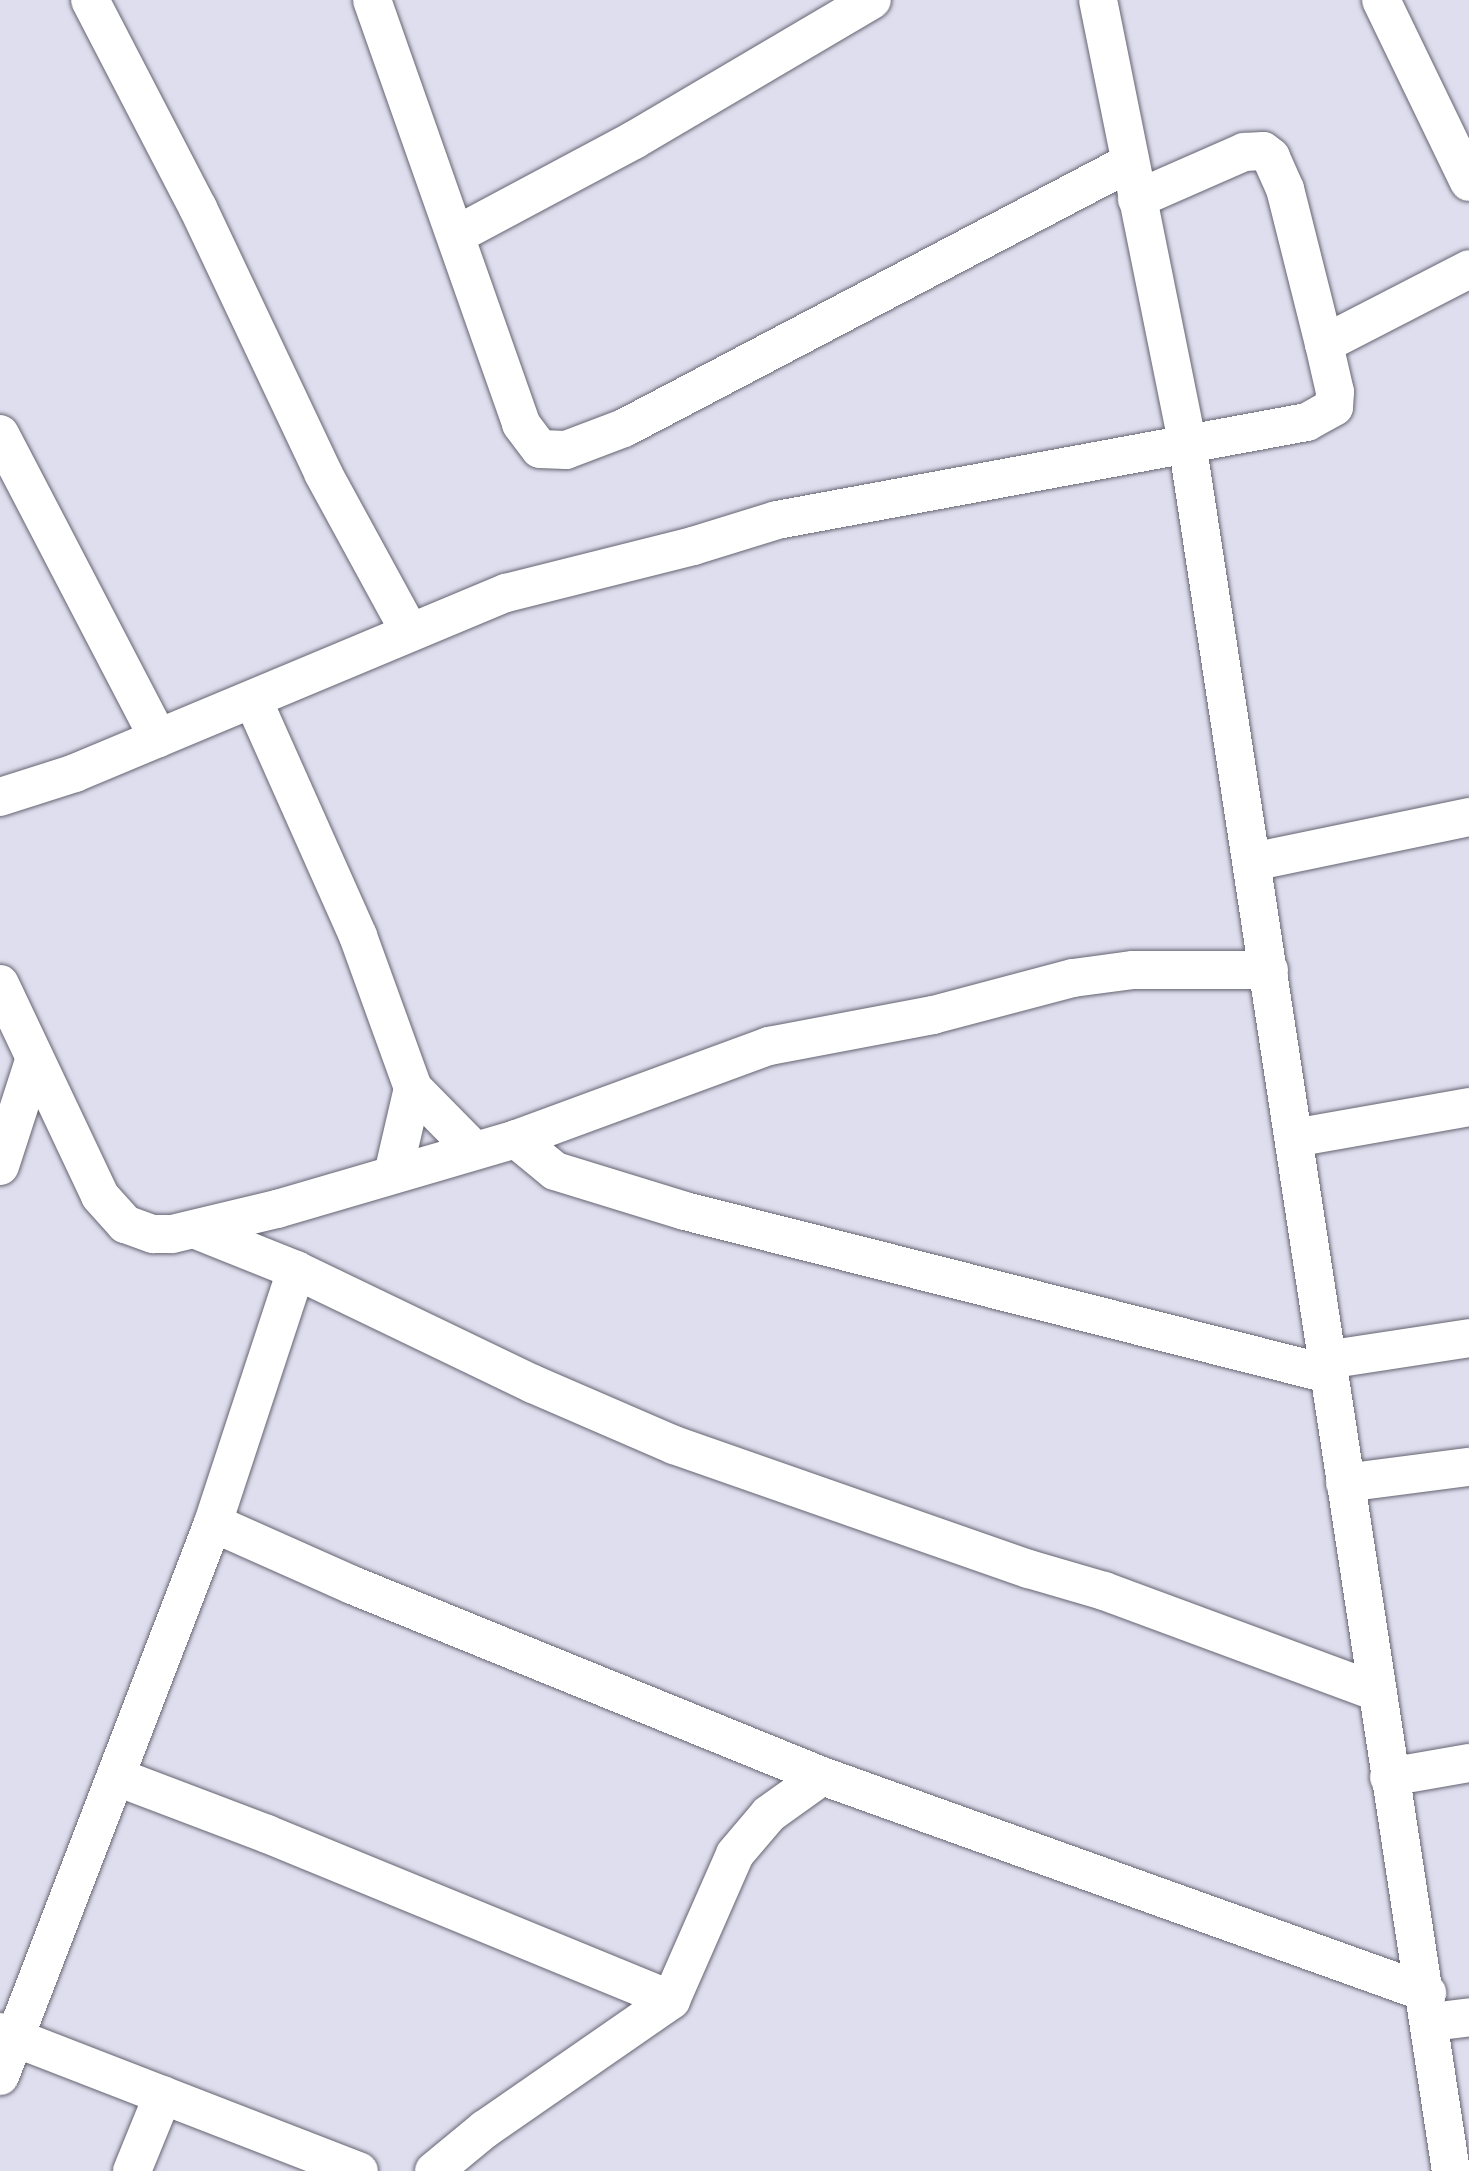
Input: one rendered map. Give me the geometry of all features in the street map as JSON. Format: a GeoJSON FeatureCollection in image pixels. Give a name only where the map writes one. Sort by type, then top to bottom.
{"type":"FeatureCollection","features":[{"type":"Feature","properties":{"kind":"street"},"geometry":{"type":"LineString","coordinates":[[90,0],[198,208],[323,473],[409,631]]}},
{"type":"Feature","properties":{"kind":"street"},"geometry":{"type":"LineString","coordinates":[[456,235],[634,140],[872,0]]}},
{"type":"Feature","properties":{"kind":"street"},"geometry":{"type":"LineString","coordinates":[[1098,0],[1187,442],[1389,1777],[1429,2007],[1451,2171]]}},
{"type":"Feature","properties":{"kind":"street"},"geometry":{"type":"LineString","coordinates":[[1381,0],[1469,182]]}},
{"type":"Feature","properties":{"kind":"street"},"geometry":{"type":"LineString","coordinates":[[0,797],[75,773],[409,631],[506,593],[692,547],[777,520],[1187,442],[1307,422],[1334,407],[1324,344],[1284,189],[1271,157],[1263,151],[1244,152],[1133,181],[624,428],[566,450],[540,449],[521,424],[377,1]]}},
{"type":"Feature","properties":{"kind":"street"},"geometry":{"type":"LineString","coordinates":[[1324,344],[1469,269]]}},
{"type":"Feature","properties":{"kind":"street"},"geometry":{"type":"LineString","coordinates":[[0,434],[158,738]]}},
{"type":"Feature","properties":{"kind":"street"},"geometry":{"type":"LineString","coordinates":[[253,699],[358,936],[413,1088],[473,1149]]}},
{"type":"Feature","properties":{"kind":"street"},"geometry":{"type":"LineString","coordinates":[[1252,862],[1469,817]]}},
{"type":"Feature","properties":{"kind":"street"},"geometry":{"type":"LineString","coordinates":[[19,1076],[55,1094],[88,1177],[117,1217],[153,1234],[196,1230],[473,1149],[516,1139],[769,1046],[920,1018],[1073,978],[1133,970],[1269,970]]}},
{"type":"Feature","properties":{"kind":"street"},"geometry":{"type":"LineString","coordinates":[[0,984],[19,1076],[0,1166]]}},
{"type":"Feature","properties":{"kind":"street"},"geometry":{"type":"LineString","coordinates":[[393,1174],[413,1088]]}},
{"type":"Feature","properties":{"kind":"street"},"geometry":{"type":"LineString","coordinates":[[1294,1138],[1469,1107]]}},
{"type":"Feature","properties":{"kind":"street"},"geometry":{"type":"LineString","coordinates":[[516,1139],[555,1171],[685,1212],[1327,1367],[1469,1338]]}},
{"type":"Feature","properties":{"kind":"street"},"geometry":{"type":"LineString","coordinates":[[196,1230],[296,1270],[533,1384],[674,1445],[1029,1569],[1104,1591],[1376,1691]]}},
{"type":"Feature","properties":{"kind":"street"},"geometry":{"type":"LineString","coordinates":[[0,2076],[9,2035],[117,1777],[213,1523],[296,1270]]}},
{"type":"Feature","properties":{"kind":"street"},"geometry":{"type":"LineString","coordinates":[[1345,1483],[1469,1467]]}},
{"type":"Feature","properties":{"kind":"street"},"geometry":{"type":"LineString","coordinates":[[213,1523],[352,1585],[822,1776],[1429,2007],[1469,2017]]}},
{"type":"Feature","properties":{"kind":"street"},"geometry":{"type":"LineString","coordinates":[[1389,1777],[1469,1763]]}},
{"type":"Feature","properties":{"kind":"street"},"geometry":{"type":"LineString","coordinates":[[434,2171],[485,2129],[671,2000],[735,1854],[769,1814],[822,1776]]}},
{"type":"Feature","properties":{"kind":"street"},"geometry":{"type":"LineString","coordinates":[[117,1777],[267,1833],[671,2000]]}},
{"type":"Feature","properties":{"kind":"street"},"geometry":{"type":"LineString","coordinates":[[9,2035],[359,2171]]}},
{"type":"Feature","properties":{"kind":"street"},"geometry":{"type":"LineString","coordinates":[[132,2171],[163,2095]]}}]}
